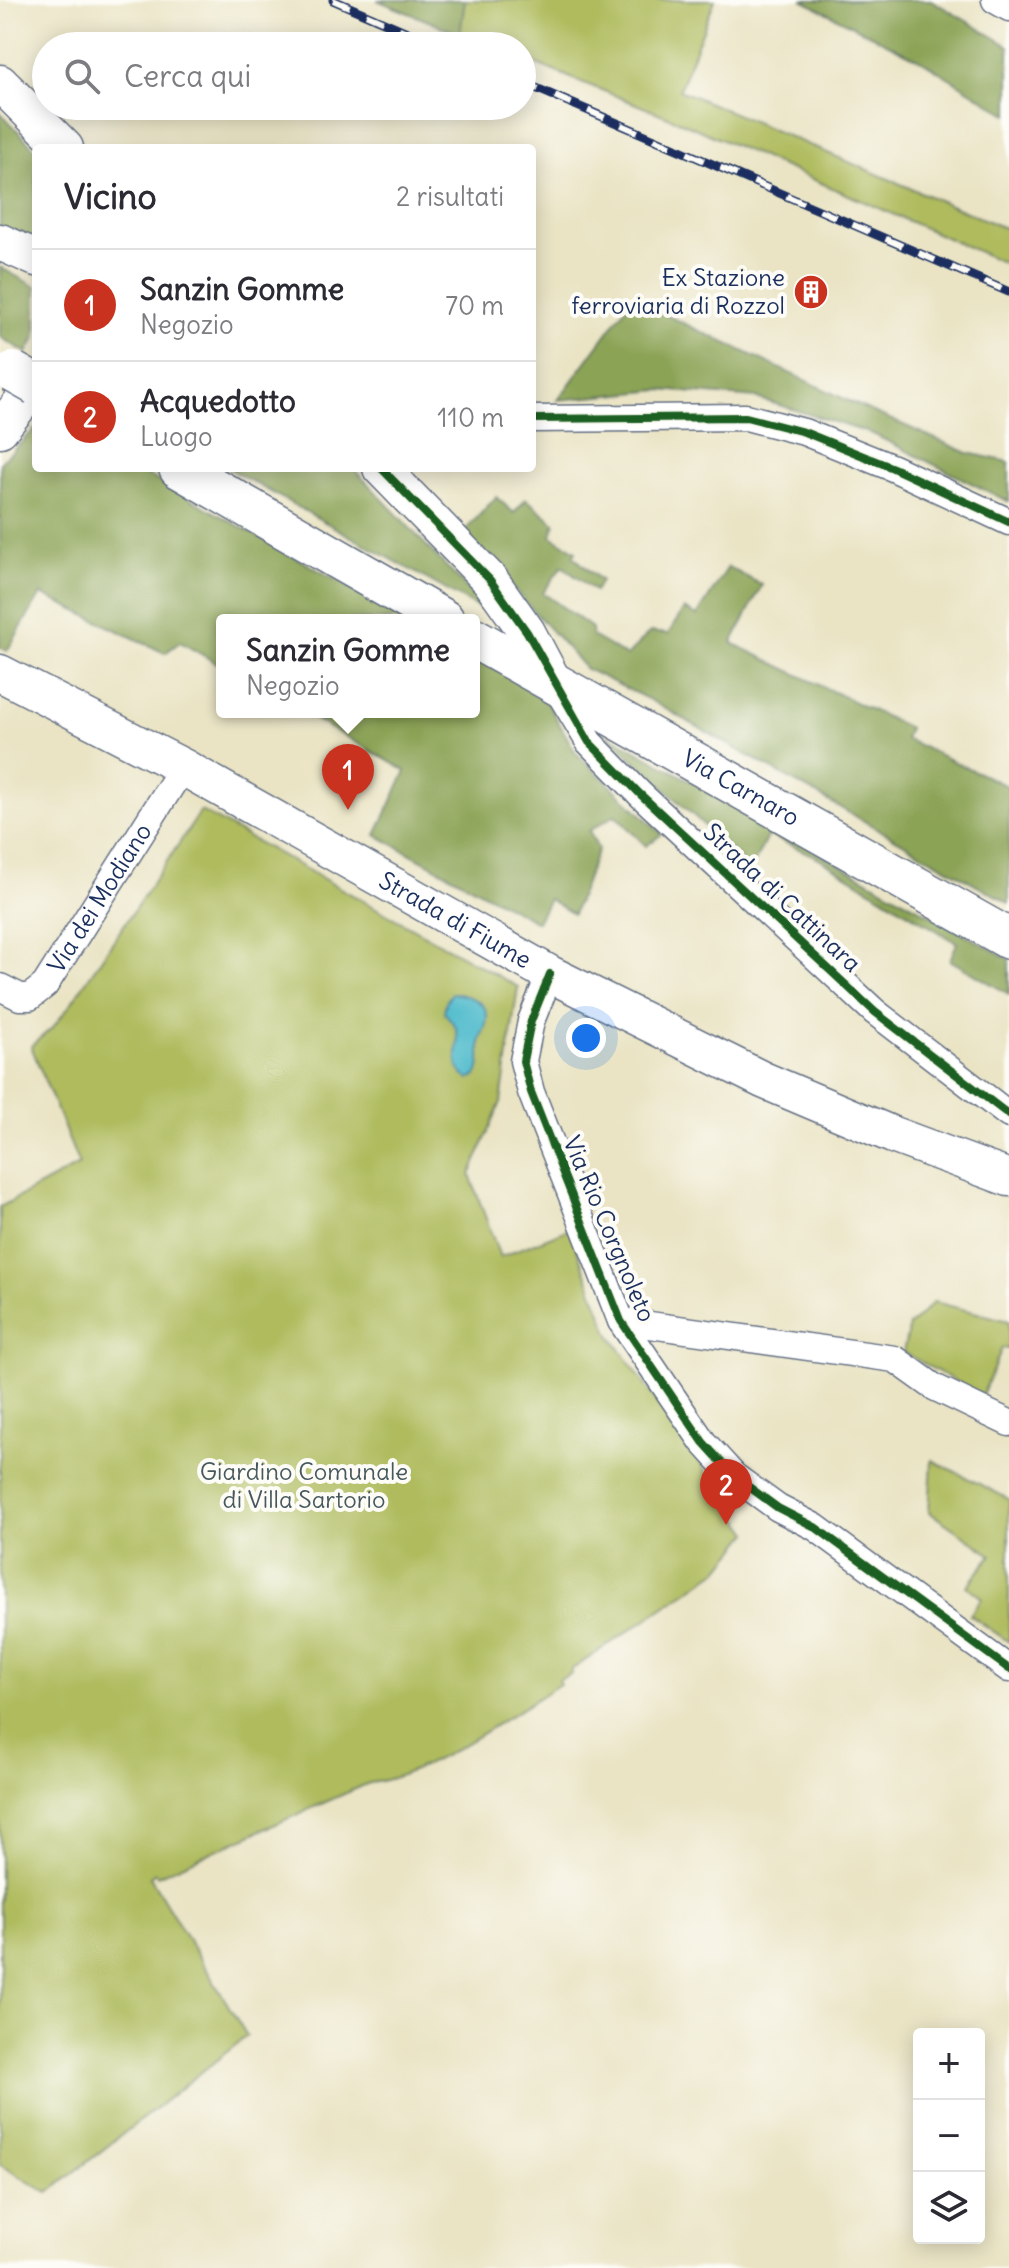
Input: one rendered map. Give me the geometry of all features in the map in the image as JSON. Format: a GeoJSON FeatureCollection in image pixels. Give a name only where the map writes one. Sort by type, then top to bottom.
{"type":"FeatureCollection","features":[{"type":"Feature","properties":{"kind":"main road"},"geometry":{"type":"LineString","coordinates":[[0,83],[32,115]]}},
{"type":"Feature","properties":{"kind":"main road"},"geometry":{"type":"LineString","coordinates":[[37,120],[61,144]]}},
{"type":"Feature","properties":{"kind":"main road"},"geometry":{"type":"LineString","coordinates":[[0,242],[32,256]]}},
{"type":"Feature","properties":{"kind":"main road"},"geometry":{"type":"LineString","coordinates":[[0,429],[16,374]]}},
{"type":"Feature","properties":{"kind":"main road"},"geometry":{"type":"LineString","coordinates":[[186,472],[434,614]]}},
{"type":"Feature","properties":{"kind":"main road"},"geometry":{"type":"LineString","coordinates":[[385,472],[490,580],[527,632],[554,683]]}},
{"type":"Feature","properties":{"kind":"main road","name":"Via Carnaro"},"geometry":{"type":"LineString","coordinates":[[480,641],[1009,939]]}},
{"type":"Feature","properties":{"kind":"main road","name":"Strada di Fiume"},"geometry":{"type":"LineString","coordinates":[[0,673],[183,767],[550,974],[763,1080],[893,1135],[1009,1178]]}},
{"type":"Feature","properties":{"kind":"street"},"geometry":{"type":"LineString","coordinates":[[995,0],[1009,8]]}},
{"type":"Feature","properties":{"kind":"street"},"geometry":{"type":"LineString","coordinates":[[536,419],[746,417],[804,432],[893,468],[1009,522]]}},
{"type":"Feature","properties":{"kind":"street","name":"Strada di Cattinara"},"geometry":{"type":"LineString","coordinates":[[554,683],[589,742],[640,794],[875,1012],[1009,1115]]}},
{"type":"Feature","properties":{"kind":"street","name":"Via dei Modiano"},"geometry":{"type":"LineString","coordinates":[[0,987],[20,997],[30,997],[45,985],[183,767]]}},
{"type":"Feature","properties":{"kind":"street","name":"Via Rio Corgnoleto"},"geometry":{"type":"LineString","coordinates":[[550,974],[531,1021],[523,1061],[531,1092],[621,1321],[703,1442],[734,1476],[778,1508],[815,1527],[1009,1669]]}},
{"type":"Feature","properties":{"kind":"street"},"geometry":{"type":"LineString","coordinates":[[621,1321],[895,1359],[934,1387],[1009,1423]]}},
{"type":"Feature","properties":{"kind":"green space"},"geometry":{"type":"Polygon","coordinates":[[[377,0],[465,0],[460,32],[377,0]]]}},
{"type":"Feature","properties":{"kind":"green space"},"geometry":{"type":"Polygon","coordinates":[[[465,0],[715,0],[679,90],[1009,230],[1009,265],[688,125],[536,64],[536,32],[460,32],[465,0]]]}},
{"type":"Feature","properties":{"kind":"green space"},"geometry":{"type":"Polygon","coordinates":[[[802,0],[931,0],[1009,46],[1009,115],[922,61],[802,0]]]}},
{"type":"Feature","properties":{"kind":"green space"},"geometry":{"type":"Polygon","coordinates":[[[0,112],[32,146],[32,239],[0,226],[0,112]]]}},
{"type":"Feature","properties":{"kind":"green space"},"geometry":{"type":"Polygon","coordinates":[[[0,267],[32,285],[32,344],[27,353],[0,337],[0,267]]]}},
{"type":"Feature","properties":{"kind":"green space"},"geometry":{"type":"Polygon","coordinates":[[[632,299],[864,408],[968,453],[1009,462],[1009,502],[873,434],[756,398],[660,390],[558,400],[632,299]]]}},
{"type":"Feature","properties":{"kind":"green space"},"geometry":{"type":"Polygon","coordinates":[[[32,432],[32,472],[142,472],[397,614],[216,614],[216,663],[180,642],[165,653],[41,594],[7,651],[0,647],[0,463],[32,432]]]}},
{"type":"Feature","properties":{"kind":"green space"},"geometry":{"type":"Polygon","coordinates":[[[235,472],[357,472],[493,616],[235,472]]]}},
{"type":"Feature","properties":{"kind":"green space"},"geometry":{"type":"Polygon","coordinates":[[[496,497],[514,513],[526,499],[555,523],[551,536],[576,551],[573,556],[601,581],[595,591],[562,566],[543,593],[592,628],[592,636],[627,656],[650,632],[668,634],[684,609],[697,616],[728,567],[762,585],[732,643],[909,728],[905,739],[1009,787],[1009,903],[648,699],[586,669],[463,533],[496,497]]]}},
{"type":"Feature","properties":{"kind":"green space"},"geometry":{"type":"Polygon","coordinates":[[[480,660],[543,695],[576,753],[662,834],[646,846],[615,815],[589,831],[598,849],[573,914],[549,899],[537,922],[376,835],[406,771],[313,718],[480,718],[480,660]]]}},
{"type":"Feature","properties":{"kind":"green space"},"geometry":{"type":"Polygon","coordinates":[[[605,733],[1009,959],[1009,994],[950,960],[957,943],[817,857],[768,835],[751,869],[605,733]]]}},
{"type":"Feature","properties":{"kind":"green space","name":"Giardino Comunale di Villa Sartorio"},"geometry":{"type":"Polygon","coordinates":[[[201,811],[518,987],[501,1102],[470,1175],[500,1257],[569,1229],[609,1333],[749,1533],[719,1570],[571,1670],[571,1674],[559,1679],[560,1684],[467,1743],[415,1770],[369,1783],[150,1877],[247,2036],[48,2193],[0,2165],[0,1207],[79,1165],[31,1046],[53,1027],[68,1008],[201,811]]]}},
{"type":"Feature","properties":{"kind":"green space"},"geometry":{"type":"Polygon","coordinates":[[[934,1302],[1009,1321],[1009,1349],[1002,1348],[982,1396],[903,1352],[909,1326],[934,1302]]]}},
{"type":"Feature","properties":{"kind":"green space"},"geometry":{"type":"Polygon","coordinates":[[[932,1460],[1009,1499],[1009,1642],[970,1615],[982,1598],[967,1586],[992,1555],[929,1512],[932,1460]]]}},
{"type":"Feature","properties":{"kind":"water"},"geometry":{"type":"Polygon","coordinates":[[[452,993],[475,1000],[486,1012],[479,1068],[476,1076],[469,1079],[462,1074],[457,1062],[456,1028],[444,1012],[452,993]]]}},
{"type":"Feature","properties":{"kind":"railway"},"geometry":{"type":"LineString","coordinates":[[333,0],[407,32]]}},
{"type":"Feature","properties":{"kind":"railway"},"geometry":{"type":"LineString","coordinates":[[536,88],[1009,292]]}},
{"type":"Feature","properties":{"kind":"cycle path"},"geometry":{"type":"LineString","coordinates":[[536,419],[746,417],[804,432],[893,468],[1009,522]]}},
{"type":"Feature","properties":{"kind":"cycle path"},"geometry":{"type":"LineString","coordinates":[[385,472],[490,580],[527,632],[589,742],[640,794],[875,1012],[1009,1115]]}},
{"type":"Feature","properties":{"kind":"cycle path"},"geometry":{"type":"LineString","coordinates":[[550,974],[531,1021],[523,1061],[531,1092],[621,1321],[703,1442],[734,1476],[778,1508],[815,1527],[1009,1669]]}},
{"type":"Feature","properties":{"kind":"place","name":"Ex Stazione ferroviaria di Rozzol"},"geometry":{"type":"Point","coordinates":[811,292]}},
{"type":"Feature","properties":{"kind":"place","name":"Sanzin Gomme"},"geometry":{"type":"Point","coordinates":[348,810]}},
{"type":"Feature","properties":{"kind":"place","name":"Acquedotto"},"geometry":{"type":"Point","coordinates":[726,1525]}}]}
